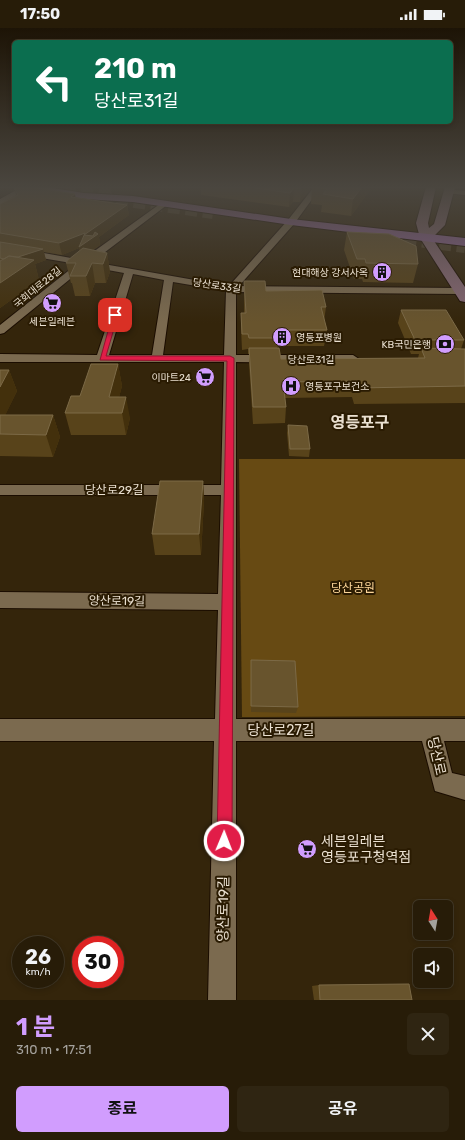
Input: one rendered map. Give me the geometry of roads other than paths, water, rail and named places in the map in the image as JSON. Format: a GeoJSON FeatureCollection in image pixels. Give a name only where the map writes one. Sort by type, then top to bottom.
{"type":"FeatureCollection","features":[{"type":"Feature","properties":{"kind":"main road"},"geometry":{"type":"LineString","coordinates":[[379,232],[465,242]]}},
{"type":"Feature","properties":{"kind":"main road"},"geometry":{"type":"LineString","coordinates":[[424,232],[426,238],[463,294]]}},
{"type":"Feature","properties":{"kind":"main road"},"geometry":{"type":"LineString","coordinates":[[426,238],[432,232]]}},
{"type":"Feature","properties":{"kind":"street","name":"국회대로28길"},"geometry":{"type":"LineString","coordinates":[[0,331],[84,263],[125,232]]}},
{"type":"Feature","properties":{"kind":"street"},"geometry":{"type":"LineString","coordinates":[[231,289],[283,232]]}},
{"type":"Feature","properties":{"kind":"street","name":"당산로33길"},"geometry":{"type":"LineString","coordinates":[[0,248],[231,289],[463,294]]}},
{"type":"Feature","properties":{"kind":"street"},"geometry":{"type":"LineString","coordinates":[[102,358],[129,271]]}},
{"type":"Feature","properties":{"kind":"street"},"geometry":{"type":"LineString","coordinates":[[157,358],[170,278]]}},
{"type":"Feature","properties":{"kind":"street","name":"양산로19길"},"geometry":{"type":"LineString","coordinates":[[222,1000],[231,289]]}},
{"type":"Feature","properties":{"kind":"street","name":"당산로31길"},"geometry":{"type":"LineString","coordinates":[[0,358],[363,359]]}},
{"type":"Feature","properties":{"kind":"street","name":"당산로29길"},"geometry":{"type":"LineString","coordinates":[[0,490],[229,490]]}},
{"type":"Feature","properties":{"kind":"street","name":"양산로19길"},"geometry":{"type":"LineString","coordinates":[[3,600],[228,602]]}},
{"type":"Feature","properties":{"kind":"street","name":"당산로27길"},"geometry":{"type":"LineString","coordinates":[[0,730],[465,730]]}},
{"type":"Feature","properties":{"kind":"street","name":"당산로"},"geometry":{"type":"LineString","coordinates":[[430,730],[443,783],[465,788]]}},
{"type":"Feature","properties":{"kind":"tunnel"},"geometry":{"type":"LineString","coordinates":[[370,235],[465,247]]}},
{"type":"Feature","properties":{"kind":"place","name":"현대해상 강서사옥"},"geometry":{"type":"Point","coordinates":[382,272]}},
{"type":"Feature","properties":{"kind":"place","name":"세븐일레븐"},"geometry":{"type":"Point","coordinates":[52,303]}},
{"type":"Feature","properties":{"kind":"place","name":"영등포병원"},"geometry":{"type":"Point","coordinates":[282,337]}},
{"type":"Feature","properties":{"kind":"place","name":"KB국민은행"},"geometry":{"type":"Point","coordinates":[445,344]}},
{"type":"Feature","properties":{"kind":"place","name":"이마트24"},"geometry":{"type":"Point","coordinates":[205,377]}},
{"type":"Feature","properties":{"kind":"place","name":"영등포구보건소"},"geometry":{"type":"Point","coordinates":[291,386]}},
{"type":"Feature","properties":{"kind":"place","name":"세븐일레븐 영등포구청역점"},"geometry":{"type":"Point","coordinates":[307,849]}},
{"type":"Feature","properties":{"kind":"district","name":"영등포구"},"geometry":{"type":"Point","coordinates":[360,422]}},
{"type":"Feature","properties":{"kind":"park label","name":"당산공원"},"geometry":{"type":"Point","coordinates":[353,588]}}]}
